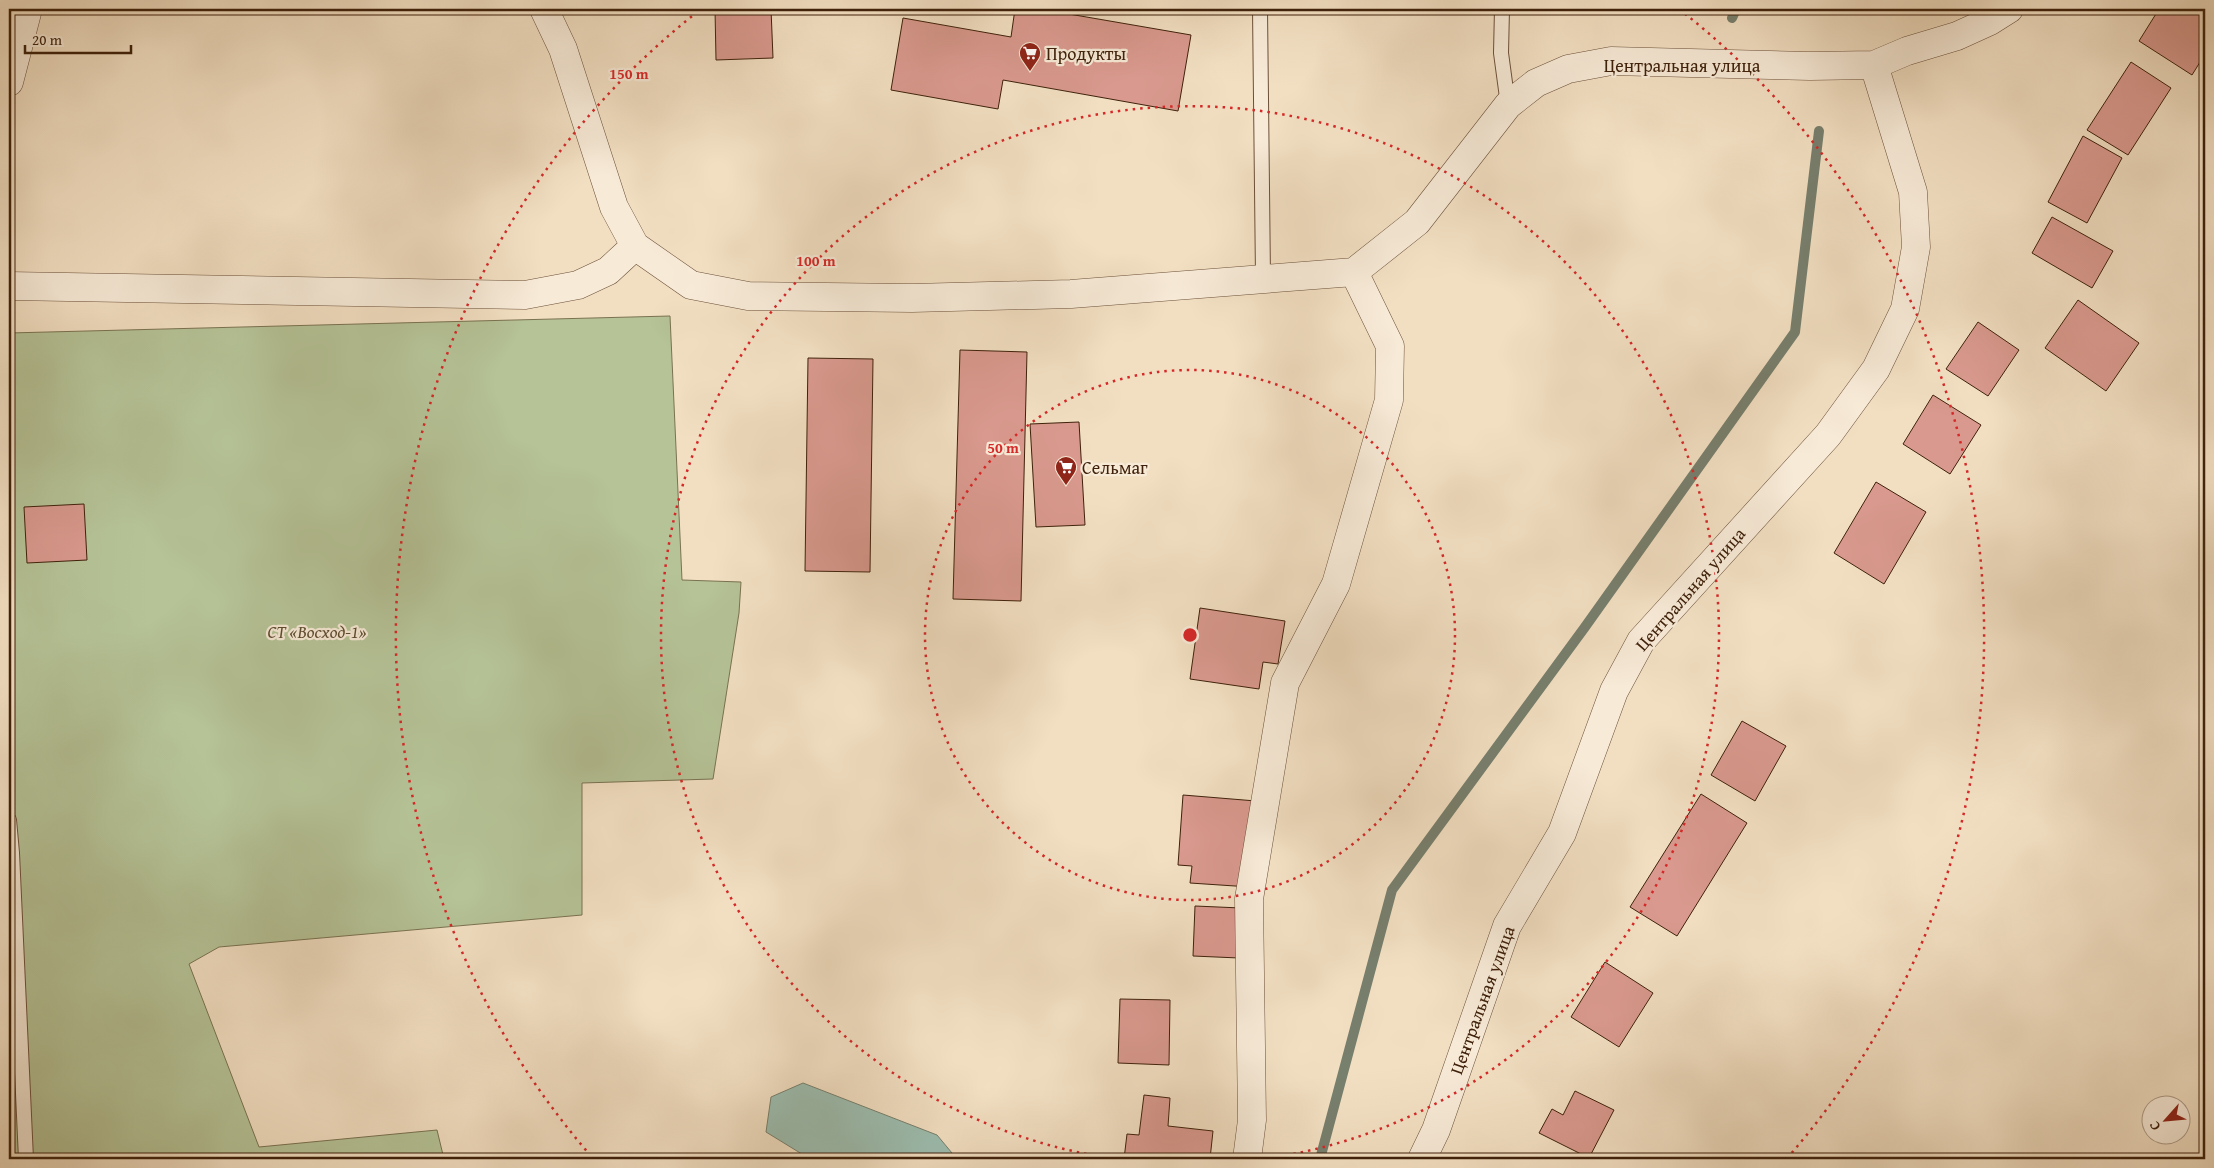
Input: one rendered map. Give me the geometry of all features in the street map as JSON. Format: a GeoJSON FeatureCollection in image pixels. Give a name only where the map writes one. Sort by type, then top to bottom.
{"type":"FeatureCollection","features":[{"type":"Feature","properties":{"kind":"street"},"geometry":{"type":"LineString","coordinates":[[9,82],[28,9]]}},
{"type":"Feature","properties":{"kind":"street"},"geometry":{"type":"LineString","coordinates":[[544,9],[563,49],[614,207],[635,246],[691,285],[748,296],[912,298],[1071,294],[1354,272],[1390,346],[1389,400],[1336,584],[1285,683],[1249,899],[1252,1120],[1247,1159]]}},
{"type":"Feature","properties":{"kind":"street","name":"Центральная улица"},"geometry":{"type":"LineString","coordinates":[[1354,272],[1417,222],[1508,106],[1536,83],[1568,69],[1611,61],[1874,66],[1907,52],[1957,36],[1990,21],[2009,9]]}},
{"type":"Feature","properties":{"kind":"street","name":"Центральная улица"},"geometry":{"type":"LineString","coordinates":[[1422,1159],[1436,1130],[1507,926],[1562,833],[1614,691],[1641,641],[1828,435],[1876,369],[1905,309],[1916,247],[1913,192],[1874,66]]}},
{"type":"Feature","properties":{"kind":"street"},"geometry":{"type":"LineString","coordinates":[[9,286],[525,295],[578,285],[608,272],[635,246]]}},
{"type":"Feature","properties":{"kind":"lane"},"geometry":{"type":"LineString","coordinates":[[1260,9],[1263,278]]}},
{"type":"Feature","properties":{"kind":"lane"},"geometry":{"type":"LineString","coordinates":[[1502,9],[1501,53],[1508,106]]}},
{"type":"Feature","properties":{"kind":"lane"},"geometry":{"type":"LineString","coordinates":[[9,820],[26,1159]]}},
{"type":"Feature","properties":{"kind":"green space","name":"СТ «Восход-1»"},"geometry":{"type":"Polygon","coordinates":[[[670,316],[682,580],[741,582],[739,613],[713,779],[582,783],[582,915],[219,947],[189,964],[259,1147],[437,1130],[444,1159],[9,1159],[9,333],[670,316]]]}},
{"type":"Feature","properties":{"kind":"shaded area"},"geometry":{"type":"Polygon","coordinates":[[[803,1083],[937,1135],[957,1159],[810,1159],[766,1132],[771,1097],[803,1083]]]}},
{"type":"Feature","properties":{"kind":"building"},"geometry":{"type":"Polygon","coordinates":[[[715,9],[771,9],[773,58],[716,60],[715,9]]]}},
{"type":"Feature","properties":{"kind":"building"},"geometry":{"type":"Polygon","coordinates":[[[1015,9],[1040,9],[1191,35],[1178,111],[1003,80],[998,109],[891,90],[903,18],[1011,37],[1015,9]]]}},
{"type":"Feature","properties":{"kind":"building"},"geometry":{"type":"Polygon","coordinates":[[[2159,9],[2205,9],[2205,54],[2192,75],[2139,41],[2159,9]]]}},
{"type":"Feature","properties":{"kind":"building"},"geometry":{"type":"Polygon","coordinates":[[[2131,62],[2171,88],[2128,155],[2087,130],[2131,62]]]}},
{"type":"Feature","properties":{"kind":"building"},"geometry":{"type":"Polygon","coordinates":[[[2083,136],[2122,158],[2087,223],[2048,202],[2083,136]]]}},
{"type":"Feature","properties":{"kind":"building"},"geometry":{"type":"Polygon","coordinates":[[[2052,217],[2113,251],[2092,288],[2032,253],[2052,217]]]}},
{"type":"Feature","properties":{"kind":"building"},"geometry":{"type":"Polygon","coordinates":[[[2078,300],[2139,343],[2106,391],[2045,348],[2078,300]]]}},
{"type":"Feature","properties":{"kind":"building"},"geometry":{"type":"Polygon","coordinates":[[[1978,322],[2019,350],[1988,396],[1946,369],[1978,322]]]}},
{"type":"Feature","properties":{"kind":"building"},"geometry":{"type":"Polygon","coordinates":[[[960,350],[1027,352],[1021,601],[953,599],[960,350]]]}},
{"type":"Feature","properties":{"kind":"building"},"geometry":{"type":"Polygon","coordinates":[[[808,358],[873,359],[870,572],[805,571],[808,358]]]}},
{"type":"Feature","properties":{"kind":"building"},"geometry":{"type":"Polygon","coordinates":[[[1933,395],[1981,425],[1950,474],[1903,444],[1933,395]]]}},
{"type":"Feature","properties":{"kind":"building"},"geometry":{"type":"Polygon","coordinates":[[[1079,422],[1085,525],[1036,527],[1030,424],[1079,422]]]}},
{"type":"Feature","properties":{"kind":"building"},"geometry":{"type":"Polygon","coordinates":[[[1876,482],[1926,512],[1884,584],[1834,553],[1876,482]]]}},
{"type":"Feature","properties":{"kind":"building"},"geometry":{"type":"Polygon","coordinates":[[[84,504],[87,560],[27,563],[24,507],[84,504]]]}},
{"type":"Feature","properties":{"kind":"building"},"geometry":{"type":"Polygon","coordinates":[[[1200,608],[1285,621],[1278,664],[1263,662],[1259,689],[1190,679],[1200,608]]]}},
{"type":"Feature","properties":{"kind":"building"},"geometry":{"type":"Polygon","coordinates":[[[1742,721],[1786,746],[1755,801],[1711,775],[1742,721]]]}},
{"type":"Feature","properties":{"kind":"building"},"geometry":{"type":"Polygon","coordinates":[[[1701,794],[1747,823],[1677,936],[1630,907],[1701,794]]]}},
{"type":"Feature","properties":{"kind":"building"},"geometry":{"type":"Polygon","coordinates":[[[1183,795],[1256,801],[1250,887],[1190,883],[1192,866],[1178,865],[1183,795]]]}},
{"type":"Feature","properties":{"kind":"building"},"geometry":{"type":"Polygon","coordinates":[[[1195,906],[1241,908],[1239,958],[1193,956],[1195,906]]]}},
{"type":"Feature","properties":{"kind":"building"},"geometry":{"type":"Polygon","coordinates":[[[1605,962],[1653,993],[1619,1047],[1571,1017],[1605,962]]]}},
{"type":"Feature","properties":{"kind":"building"},"geometry":{"type":"Polygon","coordinates":[[[1120,999],[1170,1000],[1169,1065],[1118,1063],[1120,999]]]}},
{"type":"Feature","properties":{"kind":"building"},"geometry":{"type":"Polygon","coordinates":[[[1575,1091],[1614,1110],[1589,1158],[1539,1133],[1552,1109],[1563,1115],[1575,1091]]]}},
{"type":"Feature","properties":{"kind":"building"},"geometry":{"type":"Polygon","coordinates":[[[1144,1095],[1170,1098],[1168,1126],[1213,1131],[1210,1159],[1124,1159],[1127,1134],[1139,1135],[1144,1095]]]}},
{"type":"Feature","properties":{"kind":"waterway"},"geometry":{"type":"LineString","coordinates":[[1732,18],[1736,9]]}},
{"type":"Feature","properties":{"kind":"waterway"},"geometry":{"type":"LineString","coordinates":[[1320,1159],[1392,890],[1585,627],[1795,332],[1819,131]]}},
{"type":"Feature","properties":{"kind":"place","name":"Продукты"},"geometry":{"type":"Point","coordinates":[1030,72]}},
{"type":"Feature","properties":{"kind":"place","name":"Сельмаг"},"geometry":{"type":"Point","coordinates":[1066,486]}}]}
